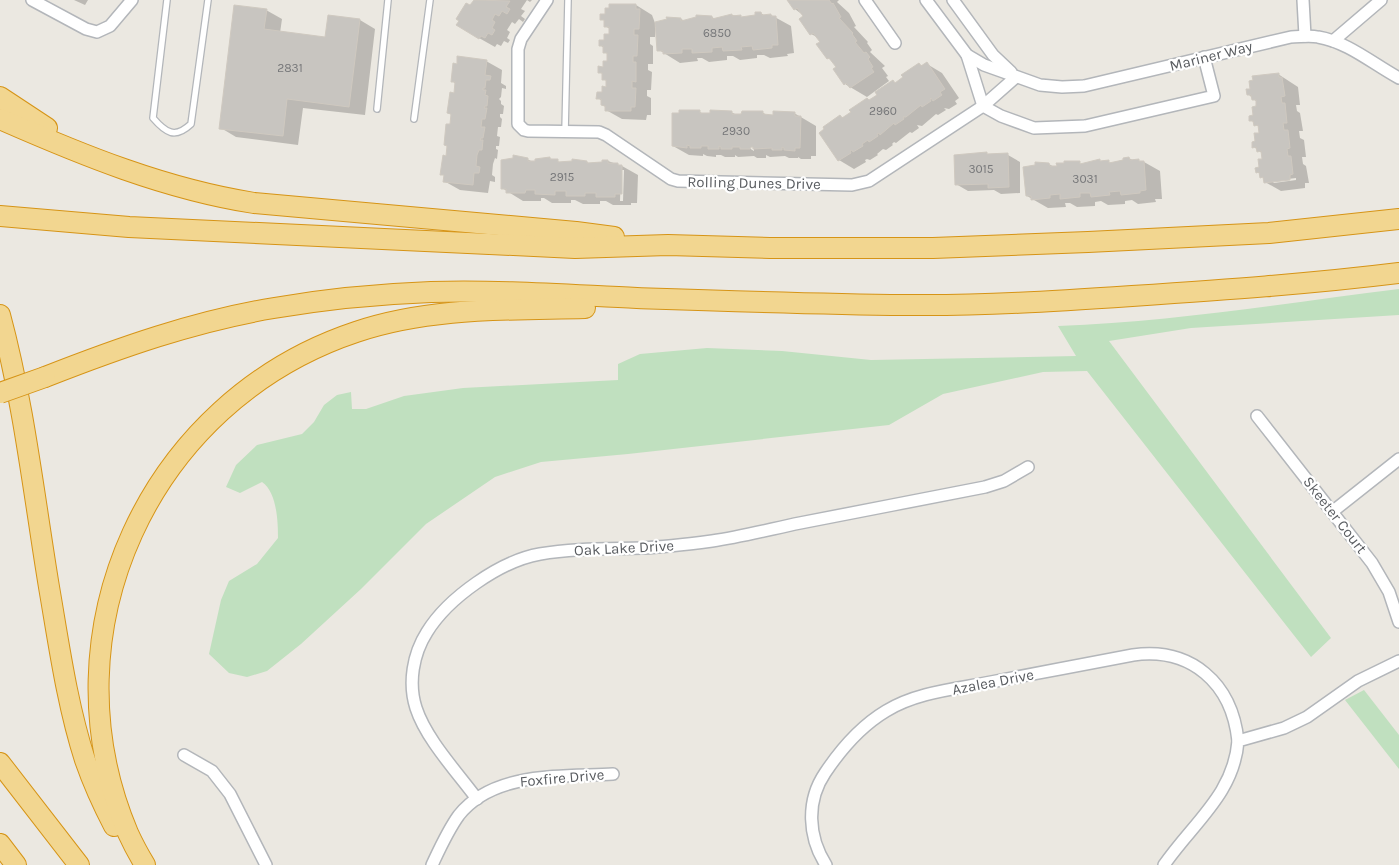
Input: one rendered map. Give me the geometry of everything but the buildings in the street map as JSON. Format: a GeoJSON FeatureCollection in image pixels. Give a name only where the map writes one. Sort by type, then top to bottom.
{"type":"FeatureCollection","features":[{"type":"Feature","properties":{"kind":"highway"},"geometry":{"type":"LineString","coordinates":[[0,97],[45,127],[133,172]]}},
{"type":"Feature","properties":{"kind":"highway"},"geometry":{"type":"LineString","coordinates":[[0,119],[60,145],[133,172],[196,192],[254,203],[576,232],[668,245]]}},
{"type":"Feature","properties":{"kind":"highway"},"geometry":{"type":"LineString","coordinates":[[0,216],[129,227],[575,248],[668,245],[770,248],[962,247],[1269,233],[1399,219]]}},
{"type":"Feature","properties":{"kind":"highway"},"geometry":{"type":"LineString","coordinates":[[0,393],[108,352],[196,325],[274,308],[346,298],[434,292],[496,292],[742,302],[910,305],[1056,301],[1236,289],[1399,273]]}},
{"type":"Feature","properties":{"kind":"highway"},"geometry":{"type":"LineString","coordinates":[[145,865],[129,834],[115,797],[103,740],[99,683],[100,651],[106,613],[119,566],[140,517],[168,470],[215,415],[254,383],[297,357],[355,332],[395,320],[464,311],[742,302]]}},
{"type":"Feature","properties":{"kind":"highway"},"geometry":{"type":"LineString","coordinates":[[0,315],[22,414],[57,637],[76,725],[86,761],[101,800],[136,865]]}},
{"type":"Feature","properties":{"kind":"highway"},"geometry":{"type":"LineString","coordinates":[[0,763],[79,865]]}},
{"type":"Feature","properties":{"kind":"highway"},"geometry":{"type":"LineString","coordinates":[[0,844],[16,865]]}},
{"type":"Feature","properties":{"kind":"street"},"geometry":{"type":"LineString","coordinates":[[32,0],[86,29],[97,32],[110,26],[132,0]]}},
{"type":"Feature","properties":{"kind":"street","name":"Rolling Dunes Drive"},"geometry":{"type":"LineString","coordinates":[[547,0],[521,39],[518,49],[518,124],[528,131],[593,132],[606,135],[666,176],[678,181],[852,185],[869,181],[983,106],[1016,77]]}},
{"type":"Feature","properties":{"kind":"street"},"geometry":{"type":"LineString","coordinates":[[864,0],[895,43]]}},
{"type":"Feature","properties":{"kind":"street"},"geometry":{"type":"LineString","coordinates":[[926,0],[968,55],[983,106],[1001,116],[1034,128],[1092,125],[1214,96],[1204,57]]}},
{"type":"Feature","properties":{"kind":"street"},"geometry":{"type":"LineString","coordinates":[[953,0],[993,54],[1016,77]]}},
{"type":"Feature","properties":{"kind":"street"},"geometry":{"type":"LineString","coordinates":[[1302,0],[1305,36]]}},
{"type":"Feature","properties":{"kind":"street"},"geometry":{"type":"LineString","coordinates":[[1333,41],[1381,0]]}},
{"type":"Feature","properties":{"kind":"street","name":"Mariner Way"},"geometry":{"type":"LineString","coordinates":[[968,55],[984,65],[1016,77],[1052,87],[1084,86],[1291,37],[1305,36],[1320,37],[1333,41],[1399,78]]}},
{"type":"Feature","properties":{"kind":"street","name":"Skeeter Court"},"geometry":{"type":"LineString","coordinates":[[1257,416],[1372,563],[1389,592],[1399,622]]}},
{"type":"Feature","properties":{"kind":"street"},"geometry":{"type":"LineString","coordinates":[[1332,512],[1399,459]]}},
{"type":"Feature","properties":{"kind":"street","name":"Oak Lake Drive"},"geometry":{"type":"LineString","coordinates":[[477,799],[420,720],[414,701],[413,670],[418,651],[433,623],[466,591],[497,569],[532,556],[551,552],[655,547],[718,540],[985,487],[1013,477],[1028,467]]}},
{"type":"Feature","properties":{"kind":"street","name":"Azalea Drive"},"geometry":{"type":"LineString","coordinates":[[826,865],[815,843],[811,824],[812,806],[819,782],[846,745],[864,727],[885,711],[922,696],[1145,653],[1164,654],[1189,662],[1214,682],[1223,692],[1237,728],[1238,740],[1235,764],[1226,787],[1164,865]]}},
{"type":"Feature","properties":{"kind":"street"},"geometry":{"type":"LineString","coordinates":[[1238,740],[1284,728],[1307,717],[1358,681],[1399,661]]}},
{"type":"Feature","properties":{"kind":"street"},"geometry":{"type":"LineString","coordinates":[[184,755],[212,771],[230,794],[266,865]]}},
{"type":"Feature","properties":{"kind":"street","name":"Foxfire Drive"},"geometry":{"type":"LineString","coordinates":[[432,865],[453,824],[465,808],[501,786],[523,780],[613,774]]}},
{"type":"Feature","properties":{"kind":"lane"},"geometry":{"type":"LineString","coordinates":[[167,0],[153,118],[164,130],[173,132],[184,130],[191,124],[208,0]]}},
{"type":"Feature","properties":{"kind":"lane"},"geometry":{"type":"LineString","coordinates":[[377,109],[388,0]]}},
{"type":"Feature","properties":{"kind":"lane"},"geometry":{"type":"LineString","coordinates":[[414,119],[430,0]]}},
{"type":"Feature","properties":{"kind":"lane"},"geometry":{"type":"LineString","coordinates":[[565,132],[568,0]]}},
{"type":"Feature","properties":{"kind":"green space"},"geometry":{"type":"Polygon","coordinates":[[[1399,289],[1399,315],[1191,328],[1109,341],[1331,638],[1311,657],[1087,371],[1043,372],[943,394],[889,425],[541,462],[495,477],[426,524],[361,589],[301,644],[267,671],[247,677],[229,673],[209,654],[221,600],[229,581],[257,564],[278,538],[274,500],[262,482],[240,493],[226,487],[236,465],[257,445],[302,434],[314,422],[324,405],[337,395],[351,392],[352,409],[366,409],[404,396],[463,388],[618,380],[618,364],[640,354],[707,348],[782,351],[871,360],[1076,356],[1058,326],[1143,321],[1399,289]]]}},
{"type":"Feature","properties":{"kind":"green space"},"geometry":{"type":"Polygon","coordinates":[[[1364,690],[1399,735],[1399,769],[1345,700],[1364,690]]]}}]}
